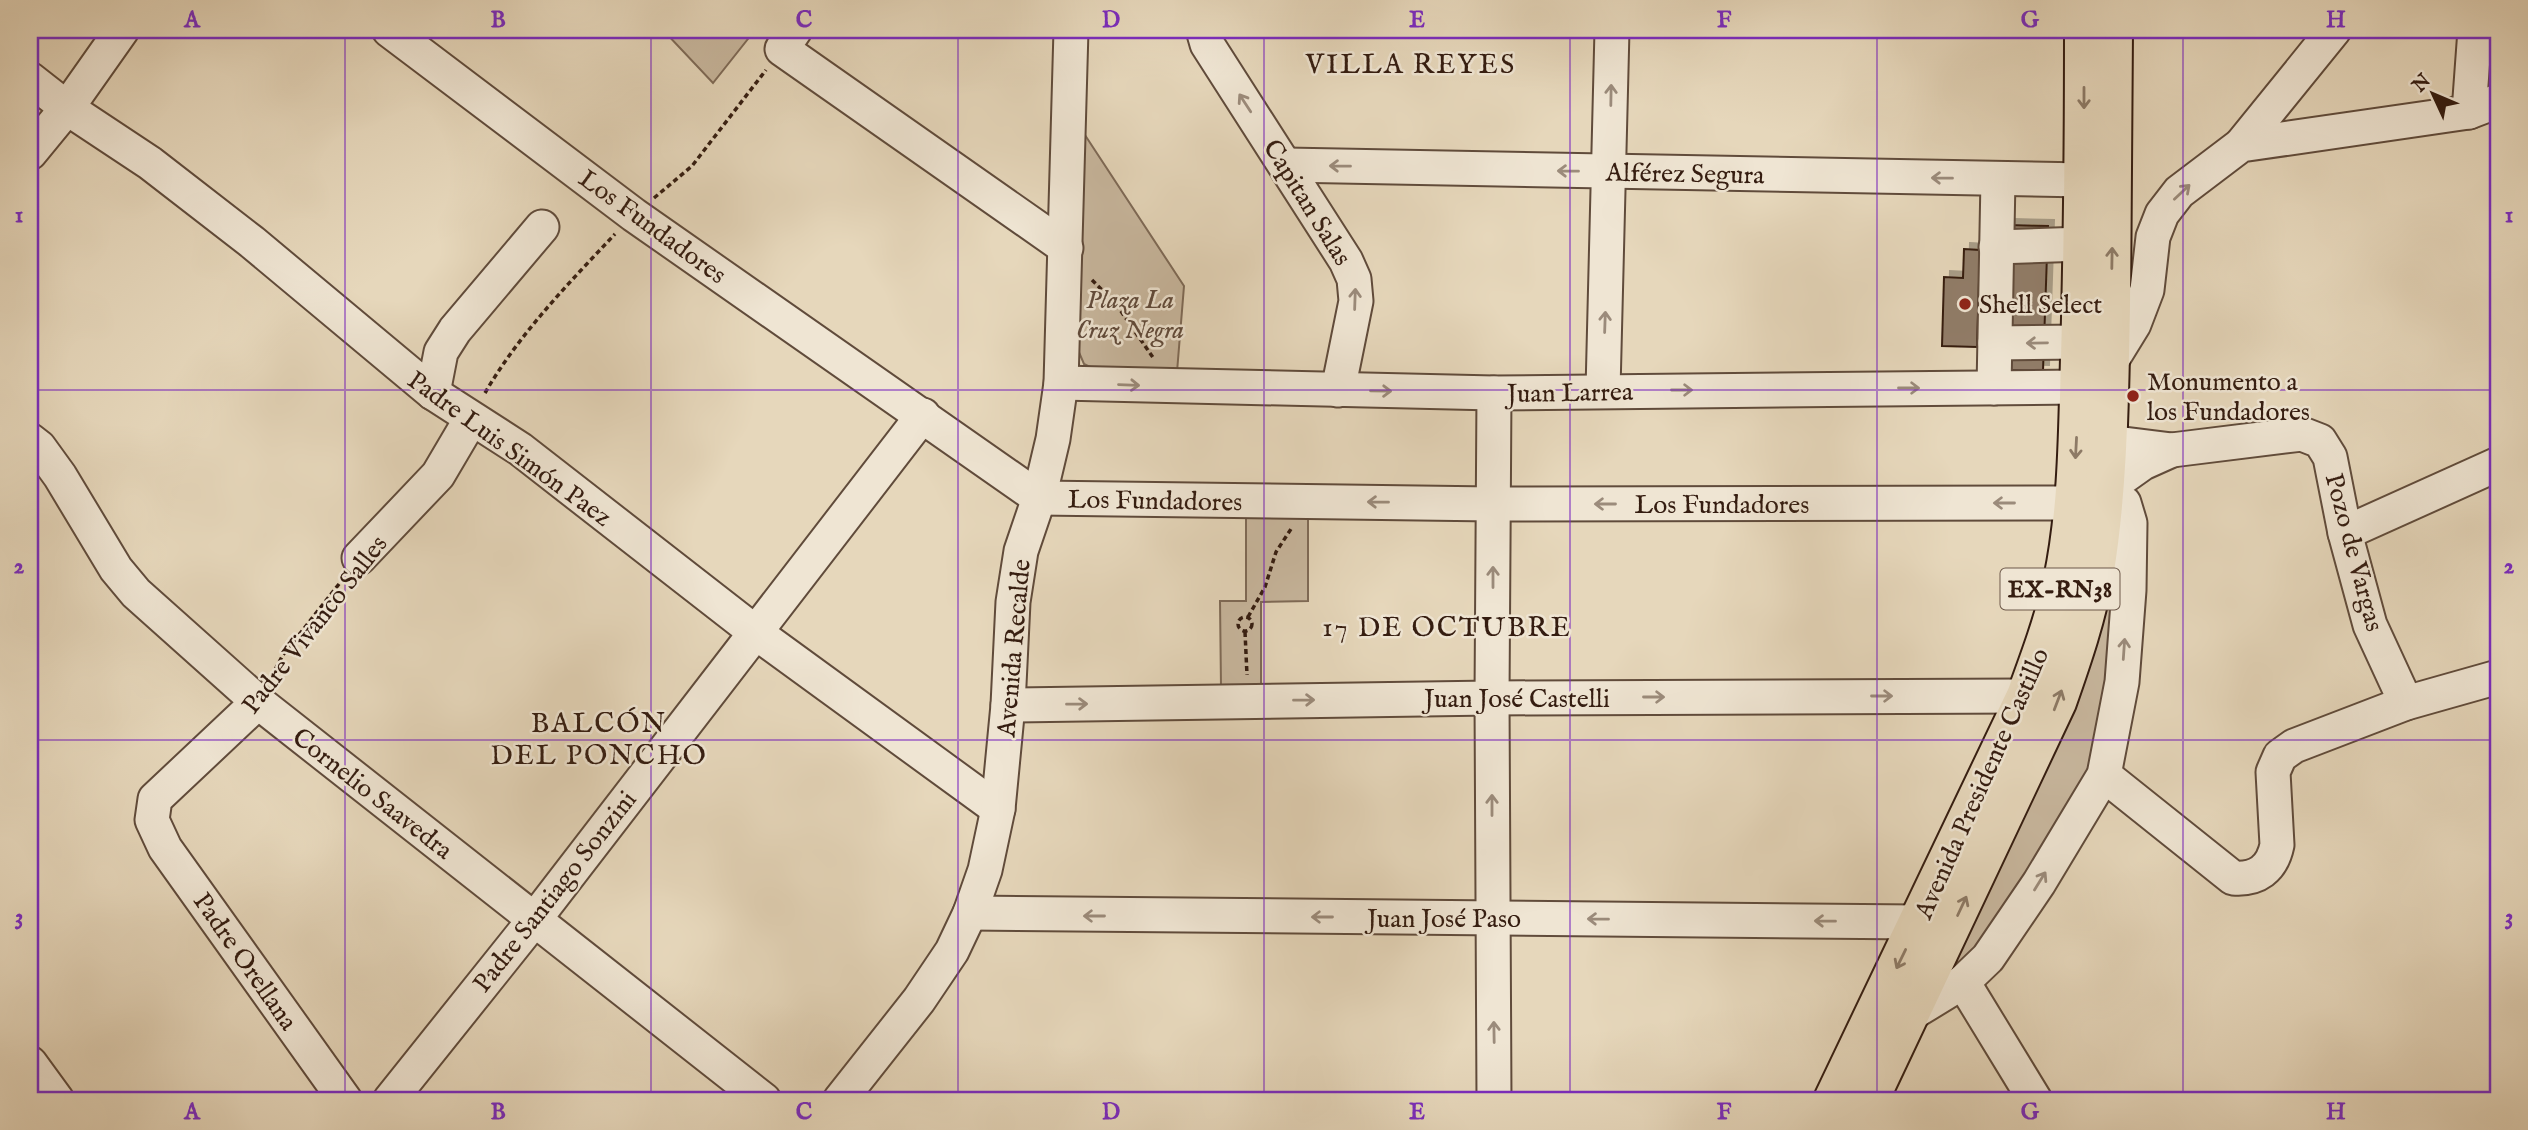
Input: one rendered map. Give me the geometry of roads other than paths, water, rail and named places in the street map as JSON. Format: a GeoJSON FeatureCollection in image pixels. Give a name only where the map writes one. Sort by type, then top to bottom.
{"type":"FeatureCollection","features":[{"type":"Feature","properties":{"kind":"main road","name":"Avenida Presidente Castillo"},"geometry":{"type":"LineString","coordinates":[[1833,1100],[2026,696],[2050,632],[2063,578],[2108,442],[2083,244],[2084,30]]}},
{"type":"Feature","properties":{"kind":"main road","name":"Avenida Presidente Castillo"},"geometry":{"type":"LineString","coordinates":[[1869,1100],[2057,702],[2079,639],[2095,571],[2079,387],[2095,353],[2113,30]]}},
{"type":"Feature","properties":{"kind":"street"},"geometry":{"type":"LineString","coordinates":[[30,153],[67,108],[122,30]]}},
{"type":"Feature","properties":{"kind":"street","name":"Los Fundadores"},"geometry":{"type":"LineString","coordinates":[[389,30],[634,215],[1039,498],[1493,504],[2089,496]]}},
{"type":"Feature","properties":{"kind":"street","name":"Avenida Recalde"},"geometry":{"type":"LineString","coordinates":[[840,1100],[919,1000],[952,951],[971,914],[985,870],[998,808],[1008,705],[1013,602],[1021,551],[1039,498],[1053,439],[1061,383],[1071,30]]}},
{"type":"Feature","properties":{"kind":"street","name":"Capitan Salas"},"geometry":{"type":"LineString","coordinates":[[1203,30],[1207,44],[1286,165],[1346,261],[1354,279],[1356,301],[1338,390]]}},
{"type":"Feature","properties":{"kind":"street"},"geometry":{"type":"LineString","coordinates":[[1603,390],[1612,30]]}},
{"type":"Feature","properties":{"kind":"street"},"geometry":{"type":"LineString","coordinates":[[1995,343],[2095,353],[2134,324],[2147,289],[2152,237],[2162,215],[2179,192],[2241,145],[2334,30]]}},
{"type":"Feature","properties":{"kind":"street"},"geometry":{"type":"LineString","coordinates":[[2241,145],[2484,107],[2475,30]]}},
{"type":"Feature","properties":{"kind":"street"},"geometry":{"type":"LineString","coordinates":[[789,39],[1066,247]]}},
{"type":"Feature","properties":{"kind":"street","name":"Padre Luis Simón Paez"},"geometry":{"type":"LineString","coordinates":[[30,79],[67,108],[150,163],[242,234],[433,393],[520,449],[755,632],[998,808]]}},
{"type":"Feature","properties":{"kind":"street","name":"Alférez Segura"},"geometry":{"type":"LineString","coordinates":[[1286,165],[2084,180]]}},
{"type":"Feature","properties":{"kind":"street"},"geometry":{"type":"LineString","coordinates":[[1994,388],[1997,179]]}},
{"type":"Feature","properties":{"kind":"street"},"geometry":{"type":"LineString","coordinates":[[433,393],[441,352],[455,330],[542,227]]}},
{"type":"Feature","properties":{"kind":"street"},"geometry":{"type":"LineString","coordinates":[[1996,247],[2083,244]]}},
{"type":"Feature","properties":{"kind":"street","name":"Juan Larrea"},"geometry":{"type":"LineString","coordinates":[[1061,383],[1494,393],[2079,387]]}},
{"type":"Feature","properties":{"kind":"street"},"geometry":{"type":"LineString","coordinates":[[1494,393],[1494,1100]]}},
{"type":"Feature","properties":{"kind":"street","name":"Padre Santiago Sonzini"},"geometry":{"type":"LineString","coordinates":[[390,1100],[534,920],[923,415]]}},
{"type":"Feature","properties":{"kind":"street","name":"Padre Vivanco Salles"},"geometry":{"type":"LineString","coordinates":[[359,558],[438,475],[471,419]]}},
{"type":"Feature","properties":{"kind":"street","name":"Pozo de Vargas"},"geometry":{"type":"LineString","coordinates":[[2172,450],[2302,434],[2320,441],[2330,457],[2344,533],[2370,625],[2406,703]]}},
{"type":"Feature","properties":{"kind":"street","name":"Cornelio Saavedra"},"geometry":{"type":"LineString","coordinates":[[30,440],[39,447],[60,476],[116,569],[136,593],[258,702],[764,1100]]}},
{"type":"Feature","properties":{"kind":"street"},"geometry":{"type":"LineString","coordinates":[[2108,442],[2172,450]]}},
{"type":"Feature","properties":{"kind":"street"},"geometry":{"type":"LineString","coordinates":[[2089,496],[2143,463],[2172,450]]}},
{"type":"Feature","properties":{"kind":"street"},"geometry":{"type":"LineString","coordinates":[[2344,533],[2498,464]]}},
{"type":"Feature","properties":{"kind":"street"},"geometry":{"type":"LineString","coordinates":[[1909,1015],[1963,982],[1988,958],[2039,883],[2104,775],[2122,682],[2130,523],[2124,503],[2089,496]]}},
{"type":"Feature","properties":{"kind":"street"},"geometry":{"type":"LineString","coordinates":[[2104,775],[2234,878],[2244,879],[2263,872],[2275,856],[2277,845],[2273,772],[2280,756],[2294,746],[2406,703],[2498,677]]}},
{"type":"Feature","properties":{"kind":"street","name":"Juan José Castelli"},"geometry":{"type":"LineString","coordinates":[[1008,705],[1492,698],[2026,696]]}},
{"type":"Feature","properties":{"kind":"street","name":"Padre Vivanco Salles"},"geometry":{"type":"LineString","coordinates":[[152,820],[155,799],[258,702]]}},
{"type":"Feature","properties":{"kind":"street","name":"Padre Orellana"},"geometry":{"type":"LineString","coordinates":[[152,820],[164,848],[345,1100]]}},
{"type":"Feature","properties":{"kind":"street","name":"Juan José Paso"},"geometry":{"type":"LineString","coordinates":[[971,914],[1918,922]]}},
{"type":"Feature","properties":{"kind":"street"},"geometry":{"type":"LineString","coordinates":[[1963,982],[2035,1100]]}},
{"type":"Feature","properties":{"kind":"street"},"geometry":{"type":"LineString","coordinates":[[30,1063],[57,1100]]}},
{"type":"Feature","properties":{"kind":"place","name":"Shell Select"},"geometry":{"type":"Point","coordinates":[1965,304]}},
{"type":"Feature","properties":{"kind":"place","name":"Monumento a los Fundadores"},"geometry":{"type":"Point","coordinates":[2133,396]}},
{"type":"Feature","properties":{"kind":"district","name":"VILLA REYES"},"geometry":{"type":"Point","coordinates":[1411,63]}},
{"type":"Feature","properties":{"kind":"district","name":"17 DE OCTUBRE"},"geometry":{"type":"Point","coordinates":[1447,626]}},
{"type":"Feature","properties":{"kind":"district","name":"BALCÓN DEL PONCHO"},"geometry":{"type":"Point","coordinates":[599,738]}},
{"type":"Feature","properties":{"kind":"park label","name":"Plaza La Cruz Negra"},"geometry":{"type":"Point","coordinates":[1130,314]}}]}
